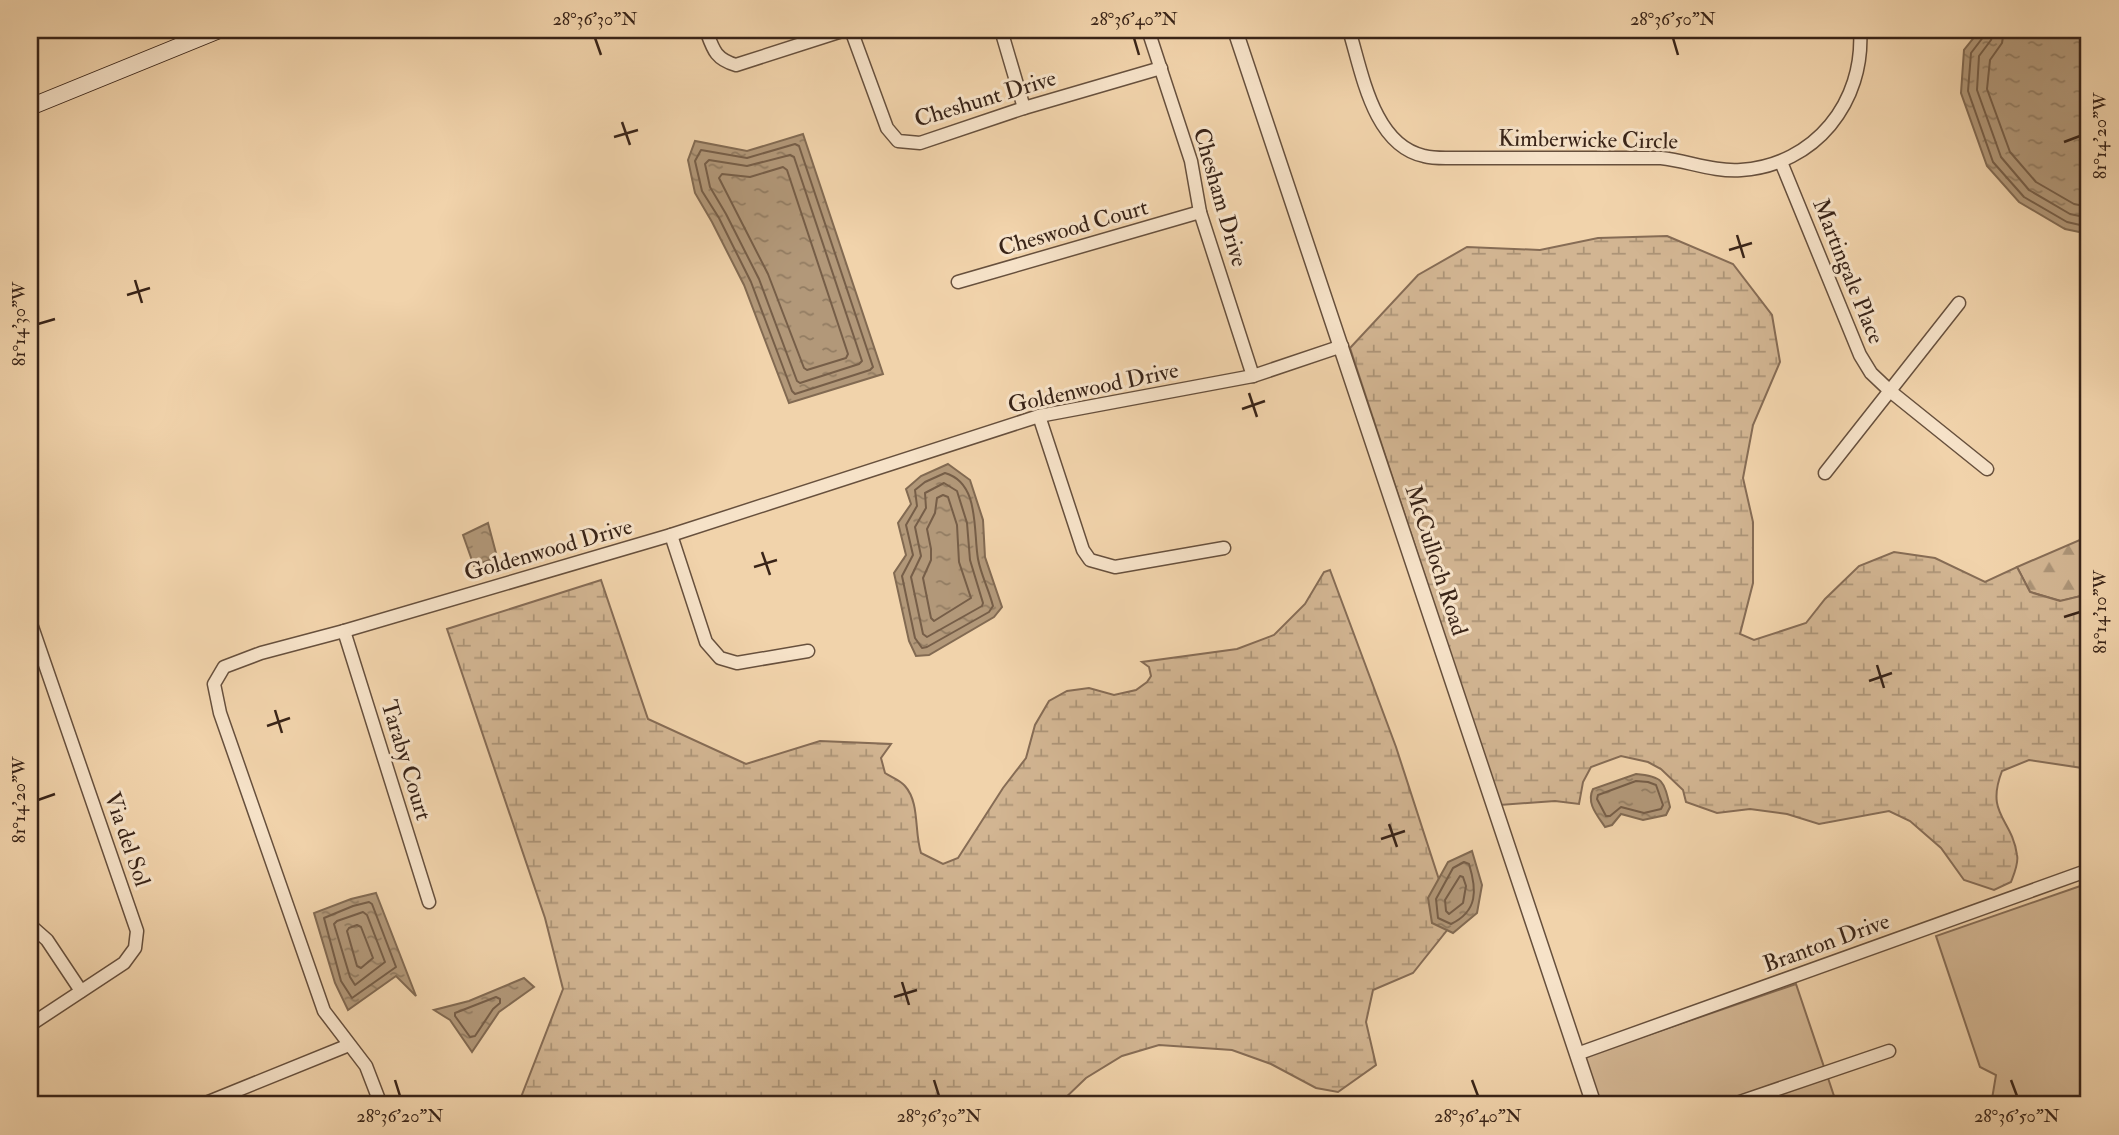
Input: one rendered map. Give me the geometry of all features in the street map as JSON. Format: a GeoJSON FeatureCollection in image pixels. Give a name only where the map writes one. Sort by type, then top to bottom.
{"type":"FeatureCollection","features":[{"type":"Feature","properties":{"kind":"main road"},"geometry":{"type":"LineString","coordinates":[[30,107],[219,30]]}},
{"type":"Feature","properties":{"kind":"street"},"geometry":{"type":"LineString","coordinates":[[706,30],[712,46],[723,61],[736,65],[845,30]]}},
{"type":"Feature","properties":{"kind":"street","name":"Cheshunt Drive"},"geometry":{"type":"LineString","coordinates":[[851,30],[887,128],[898,141],[920,143],[1024,108],[1161,68]]}},
{"type":"Feature","properties":{"kind":"street"},"geometry":{"type":"LineString","coordinates":[[1001,30],[1024,108]]}},
{"type":"Feature","properties":{"kind":"street","name":"Chesham Drive"},"geometry":{"type":"LineString","coordinates":[[1148,30],[1191,161],[1200,212],[1253,376]]}},
{"type":"Feature","properties":{"kind":"street","name":"McCulloch Road"},"geometry":{"type":"LineString","coordinates":[[1235,30],[1594,1105]]}},
{"type":"Feature","properties":{"kind":"street","name":"Kimberwicke Circle"},"geometry":{"type":"LineString","coordinates":[[1349,30],[1373,107],[1382,125],[1396,141],[1422,156],[1661,158],[1682,160],[1720,170],[1742,170],[1782,162],[1810,145],[1826,131],[1839,115],[1858,71],[1860,30]]}},
{"type":"Feature","properties":{"kind":"street","name":"Martingale Place"},"geometry":{"type":"LineString","coordinates":[[1782,162],[1860,355],[1871,373],[1987,469]]}},
{"type":"Feature","properties":{"kind":"street","name":"Cheswood Court"},"geometry":{"type":"LineString","coordinates":[[958,282],[1200,212]]}},
{"type":"Feature","properties":{"kind":"street"},"geometry":{"type":"LineString","coordinates":[[1825,473],[1959,303]]}},
{"type":"Feature","properties":{"kind":"street","name":"Goldenwood Drive"},"geometry":{"type":"LineString","coordinates":[[382,1105],[366,1066],[324,1011],[220,713],[214,684],[224,667],[261,653],[671,535],[1039,416],[1253,376],[1342,345]]}},
{"type":"Feature","properties":{"kind":"street"},"geometry":{"type":"LineString","coordinates":[[1039,416],[1083,550],[1090,560],[1115,567],[1224,548]]}},
{"type":"Feature","properties":{"kind":"street"},"geometry":{"type":"LineString","coordinates":[[671,535],[706,642],[720,658],[737,663],[808,651]]}},
{"type":"Feature","properties":{"kind":"street","name":"Via del Sol"},"geometry":{"type":"LineString","coordinates":[[30,621],[137,931],[135,947],[124,963],[30,1025]]}},
{"type":"Feature","properties":{"kind":"street","name":"Taraby Court"},"geometry":{"type":"LineString","coordinates":[[344,631],[429,902]]}},
{"type":"Feature","properties":{"kind":"street","name":"Branton Drive"},"geometry":{"type":"LineString","coordinates":[[1577,1054],[2089,870]]}},
{"type":"Feature","properties":{"kind":"street"},"geometry":{"type":"LineString","coordinates":[[30,925],[47,940],[81,991]]}},
{"type":"Feature","properties":{"kind":"street"},"geometry":{"type":"LineString","coordinates":[[201,1105],[349,1045]]}},
{"type":"Feature","properties":{"kind":"street"},"geometry":{"type":"LineString","coordinates":[[1731,1105],[1889,1051]]}},
{"type":"Feature","properties":{"kind":"green space"},"geometry":{"type":"Polygon","coordinates":[[[1667,236],[1733,264],[1772,315],[1780,362],[1753,425],[1743,478],[1753,522],[1753,583],[1740,634],[1754,640],[1806,623],[1825,599],[1859,566],[1894,552],[1935,558],[1985,582],[2017,567],[2030,592],[2060,601],[2089,594],[2089,769],[2029,760],[2002,771],[1996,797],[2017,858],[2011,882],[1994,890],[1964,880],[1941,848],[1910,821],[1889,811],[1819,824],[1787,814],[1750,809],[1717,813],[1686,802],[1683,790],[1661,769],[1648,762],[1621,756],[1591,767],[1583,782],[1579,804],[1555,801],[1500,805],[1350,348],[1418,275],[1467,247],[1540,250],[1598,238],[1667,236]]]}},
{"type":"Feature","properties":{"kind":"green space"},"geometry":{"type":"Polygon","coordinates":[[[2089,536],[2089,594],[2061,601],[2030,592],[2017,567],[2089,536]]]}},
{"type":"Feature","properties":{"kind":"green space"},"geometry":{"type":"Polygon","coordinates":[[[1330,570],[1396,747],[1443,892],[1448,929],[1413,973],[1373,990],[1366,1022],[1376,1065],[1338,1092],[1316,1088],[1271,1064],[1232,1050],[1159,1045],[1122,1056],[1086,1078],[1058,1105],[518,1105],[563,989],[545,918],[447,629],[601,580],[648,719],[746,764],[820,741],[891,744],[881,758],[885,773],[901,782],[910,793],[921,853],[943,864],[958,858],[1003,788],[1026,758],[1035,725],[1049,701],[1067,691],[1089,688],[1114,695],[1136,690],[1151,676],[1149,667],[1142,662],[1237,649],[1274,635],[1305,604],[1324,572],[1330,570]]]}},
{"type":"Feature","properties":{"kind":"green space"},"geometry":{"type":"Polygon","coordinates":[[[2089,883],[2089,1105],[1972,1105],[1992,1099],[1996,1075],[1980,1067],[1936,936],[2089,883]]]}},
{"type":"Feature","properties":{"kind":"green space"},"geometry":{"type":"Polygon","coordinates":[[[1796,984],[1824,1067],[1713,1105],[1601,1105],[1584,1057],[1796,984]]]}},
{"type":"Feature","properties":{"kind":"green space"},"geometry":{"type":"Polygon","coordinates":[[[1828,1078],[1837,1105],[1748,1105],[1828,1078]]]}},
{"type":"Feature","properties":{"kind":"water"},"geometry":{"type":"Polygon","coordinates":[[[1980,30],[2089,30],[2089,234],[2065,229],[2019,202],[1987,166],[1961,93],[1964,50],[1980,30]]]}},
{"type":"Feature","properties":{"kind":"water"},"geometry":{"type":"Polygon","coordinates":[[[803,134],[883,374],[789,403],[744,285],[695,193],[688,160],[695,141],[747,151],[803,134]]]}},
{"type":"Feature","properties":{"kind":"water"},"geometry":{"type":"Polygon","coordinates":[[[948,464],[970,480],[983,520],[985,557],[1002,607],[994,617],[929,655],[916,656],[909,641],[894,573],[906,555],[898,523],[911,504],[906,489],[921,476],[948,464]]]}},
{"type":"Feature","properties":{"kind":"water"},"geometry":{"type":"Polygon","coordinates":[[[488,523],[497,557],[474,566],[463,535],[488,523]]]}},
{"type":"Feature","properties":{"kind":"water"},"geometry":{"type":"Polygon","coordinates":[[[1636,774],[1657,778],[1664,786],[1670,807],[1666,815],[1643,820],[1621,814],[1612,825],[1605,827],[1592,804],[1593,789],[1636,774]]]}},
{"type":"Feature","properties":{"kind":"water"},"geometry":{"type":"Polygon","coordinates":[[[1472,851],[1482,885],[1477,913],[1453,933],[1432,923],[1428,898],[1448,862],[1472,851]]]}},
{"type":"Feature","properties":{"kind":"water"},"geometry":{"type":"Polygon","coordinates":[[[376,893],[416,996],[396,976],[348,1010],[335,983],[314,913],[376,893]]]}},
{"type":"Feature","properties":{"kind":"water"},"geometry":{"type":"Polygon","coordinates":[[[524,978],[534,987],[499,1012],[472,1052],[450,1020],[434,1010],[469,1001],[524,978]]]}}]}
